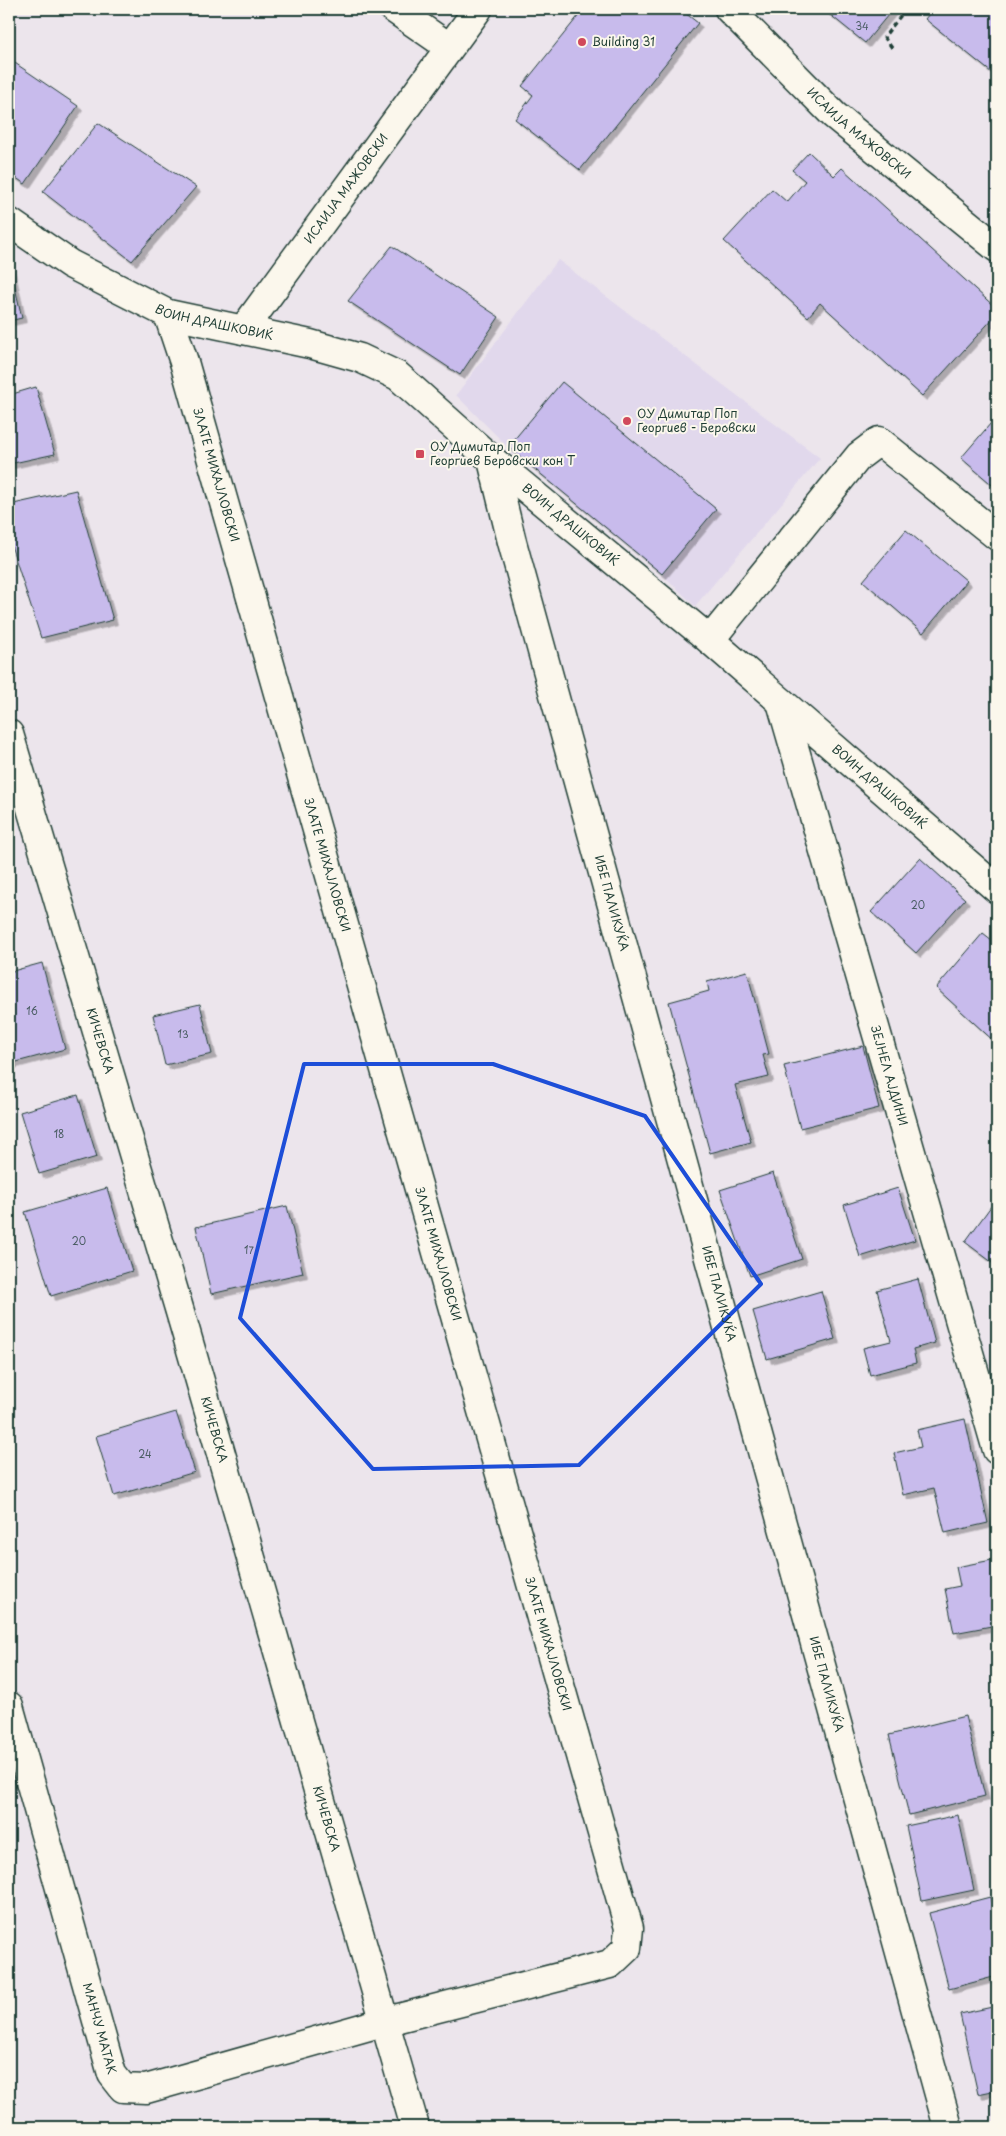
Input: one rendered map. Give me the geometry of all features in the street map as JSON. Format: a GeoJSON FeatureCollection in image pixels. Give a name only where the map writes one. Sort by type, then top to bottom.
{"type":"FeatureCollection","features":[{"type":"Feature","properties":{"kind":"street"},"geometry":{"type":"LineString","coordinates":[[394,9],[449,47]]}},
{"type":"Feature","properties":{"kind":"street","name":"ИСАИЈА МАЖОВСКИ"},"geometry":{"type":"LineString","coordinates":[[243,330],[478,9]]}},
{"type":"Feature","properties":{"kind":"street","name":"ИСАИЈА МАЖОВСКИ"},"geometry":{"type":"LineString","coordinates":[[729,9],[834,115],[997,248]]}},
{"type":"Feature","properties":{"kind":"street","name":"ВОИН ДРАШКОВИЌ"},"geometry":{"type":"LineString","coordinates":[[9,222],[70,264],[168,314],[310,344],[360,358],[398,376],[492,460],[710,640],[997,889]]}},
{"type":"Feature","properties":{"kind":"street","name":"ЗЛАТЕ МИХАЈЛОВСКИ"},"geometry":{"type":"LineString","coordinates":[[168,314],[187,372],[629,1928],[627,1948],[610,1964],[383,2022]]}},
{"type":"Feature","properties":{"kind":"street"},"geometry":{"type":"LineString","coordinates":[[710,640],[859,456],[879,442],[997,536]]}},
{"type":"Feature","properties":{"kind":"street","name":"ИБЕ ПАЛИКУЌА"},"geometry":{"type":"LineString","coordinates":[[492,460],[522,580],[948,2127]]}},
{"type":"Feature","properties":{"kind":"street","name":"ЗЕЈНЕЛ АЈДИНИ"},"geometry":{"type":"LineString","coordinates":[[781,702],[997,1450]]}},
{"type":"Feature","properties":{"kind":"street","name":"КИЧЕВСКА"},"geometry":{"type":"LineString","coordinates":[[9,734],[183,1322],[414,2127]]}},
{"type":"Feature","properties":{"kind":"street","name":"МАНЧУ МАТАК"},"geometry":{"type":"LineString","coordinates":[[9,1706],[112,2074],[123,2088],[146,2089],[383,2022]]}},
{"type":"Feature","properties":{"kind":"path"},"geometry":{"type":"LineString","coordinates":[[892,48],[884,37],[906,9]]}},
{"type":"Feature","properties":{"kind":"highlighted area"},"geometry":{"type":"Polygon","coordinates":[[[304,1064],[493,1064],[645,1116],[761,1284],[579,1465],[373,1469],[240,1318],[304,1064]]]}},
{"type":"Feature","properties":{"kind":"shaded area","name":"ОУ Димитар Поп Георгиев - Беровски"},"geometry":{"type":"Polygon","coordinates":[[[558,260],[820,458],[695,606],[662,574],[508,447],[456,395],[558,260]]]}},
{"type":"Feature","properties":{"kind":"building"},"geometry":{"type":"Polygon","coordinates":[[[584,9],[680,9],[698,23],[580,170],[515,119],[533,95],[522,86],[584,9]]]}},
{"type":"Feature","properties":{"kind":"building"},"geometry":{"type":"Polygon","coordinates":[[[823,9],[893,9],[865,43],[823,9]]]}},
{"type":"Feature","properties":{"kind":"building"},"geometry":{"type":"Polygon","coordinates":[[[933,9],[997,9],[997,77],[925,19],[933,9]]]}},
{"type":"Feature","properties":{"kind":"building"},"geometry":{"type":"Polygon","coordinates":[[[9,59],[78,106],[25,184],[9,173],[9,59]]]}},
{"type":"Feature","properties":{"kind":"building"},"geometry":{"type":"Polygon","coordinates":[[[98,123],[196,187],[132,261],[43,192],[98,123]]]}},
{"type":"Feature","properties":{"kind":"building"},"geometry":{"type":"Polygon","coordinates":[[[809,152],[834,176],[842,168],[997,309],[997,314],[922,396],[820,303],[808,317],[724,241],[772,189],[787,202],[805,181],[792,170],[809,152]]]}},
{"type":"Feature","properties":{"kind":"building"},"geometry":{"type":"Polygon","coordinates":[[[392,246],[499,317],[460,375],[348,301],[392,246]]]}},
{"type":"Feature","properties":{"kind":"building"},"geometry":{"type":"Polygon","coordinates":[[[9,261],[22,318],[9,321],[9,261]]]}},
{"type":"Feature","properties":{"kind":"building"},"geometry":{"type":"Polygon","coordinates":[[[562,382],[716,509],[662,574],[508,447],[562,382]]]}},
{"type":"Feature","properties":{"kind":"building"},"geometry":{"type":"Polygon","coordinates":[[[36,387],[55,454],[9,464],[9,395],[36,387]]]}},
{"type":"Feature","properties":{"kind":"building"},"geometry":{"type":"Polygon","coordinates":[[[997,416],[997,489],[961,458],[997,416]]]}},
{"type":"Feature","properties":{"kind":"building"},"geometry":{"type":"Polygon","coordinates":[[[76,490],[113,620],[41,638],[9,539],[9,505],[76,490]]]}},
{"type":"Feature","properties":{"kind":"building"},"geometry":{"type":"Polygon","coordinates":[[[906,530],[967,581],[923,633],[863,581],[906,530]]]}},
{"type":"Feature","properties":{"kind":"building"},"geometry":{"type":"Polygon","coordinates":[[[920,858],[965,899],[916,953],[871,912],[920,858]]]}},
{"type":"Feature","properties":{"kind":"building"},"geometry":{"type":"Polygon","coordinates":[[[983,933],[997,944],[997,1044],[936,988],[983,933]]]}},
{"type":"Feature","properties":{"kind":"building"},"geometry":{"type":"Polygon","coordinates":[[[42,963],[65,1049],[9,1064],[9,972],[42,963]]]}},
{"type":"Feature","properties":{"kind":"building"},"geometry":{"type":"Polygon","coordinates":[[[747,971],[769,1054],[763,1055],[769,1077],[735,1085],[751,1142],[710,1153],[669,1002],[709,991],[707,982],[747,971]]]}},
{"type":"Feature","properties":{"kind":"building"},"geometry":{"type":"Polygon","coordinates":[[[200,1004],[212,1054],[165,1065],[153,1015],[200,1004]]]}},
{"type":"Feature","properties":{"kind":"building"},"geometry":{"type":"Polygon","coordinates":[[[863,1046],[879,1108],[800,1128],[784,1066],[863,1046]]]}},
{"type":"Feature","properties":{"kind":"building"},"geometry":{"type":"Polygon","coordinates":[[[78,1095],[97,1157],[39,1174],[20,1112],[78,1095]]]}},
{"type":"Feature","properties":{"kind":"building"},"geometry":{"type":"Polygon","coordinates":[[[773,1173],[802,1259],[750,1276],[720,1190],[773,1173]]]}},
{"type":"Feature","properties":{"kind":"building"},"geometry":{"type":"Polygon","coordinates":[[[107,1188],[132,1271],[51,1296],[25,1212],[107,1188]]]}},
{"type":"Feature","properties":{"kind":"building"},"geometry":{"type":"Polygon","coordinates":[[[898,1188],[915,1240],[860,1257],[844,1205],[898,1188]]]}},
{"type":"Feature","properties":{"kind":"building"},"geometry":{"type":"Polygon","coordinates":[[[997,1198],[997,1266],[965,1242],[997,1198]]]}},
{"type":"Feature","properties":{"kind":"building"},"geometry":{"type":"Polygon","coordinates":[[[287,1206],[303,1273],[211,1294],[196,1227],[287,1206]]]}},
{"type":"Feature","properties":{"kind":"building"},"geometry":{"type":"Polygon","coordinates":[[[918,1279],[935,1343],[913,1349],[916,1363],[870,1375],[863,1348],[891,1341],[877,1290],[918,1279]]]}},
{"type":"Feature","properties":{"kind":"building"},"geometry":{"type":"Polygon","coordinates":[[[821,1291],[835,1339],[767,1359],[753,1311],[821,1291]]]}},
{"type":"Feature","properties":{"kind":"building"},"geometry":{"type":"Polygon","coordinates":[[[176,1412],[195,1472],[114,1496],[96,1436],[176,1412]]]}},
{"type":"Feature","properties":{"kind":"building"},"geometry":{"type":"Polygon","coordinates":[[[965,1419],[988,1523],[945,1533],[934,1488],[903,1495],[894,1453],[921,1447],[917,1430],[965,1419]]]}},
{"type":"Feature","properties":{"kind":"building"},"geometry":{"type":"Polygon","coordinates":[[[997,1559],[997,1625],[954,1633],[945,1589],[960,1586],[956,1567],[997,1559]]]}},
{"type":"Feature","properties":{"kind":"building"},"geometry":{"type":"Polygon","coordinates":[[[965,1716],[985,1796],[909,1815],[889,1735],[965,1716]]]}},
{"type":"Feature","properties":{"kind":"building"},"geometry":{"type":"Polygon","coordinates":[[[958,1815],[974,1890],[922,1901],[906,1826],[958,1815]]]}},
{"type":"Feature","properties":{"kind":"building"},"geometry":{"type":"Polygon","coordinates":[[[990,1897],[997,1926],[997,1976],[949,1989],[929,1913],[990,1897]]]}},
{"type":"Feature","properties":{"kind":"building"},"geometry":{"type":"Polygon","coordinates":[[[997,2006],[997,2090],[978,2094],[960,2014],[997,2006]]]}},
{"type":"Feature","properties":{"kind":"place","name":"Building 31"},"geometry":{"type":"Point","coordinates":[582,42]}},
{"type":"Feature","properties":{"kind":"place","name":"ОУ Димитар Поп Георгиев - Беровски"},"geometry":{"type":"Point","coordinates":[627,421]}},
{"type":"Feature","properties":{"kind":"place","name":"ОУ Димитар Поп Георгиев Беровски кон Т"},"geometry":{"type":"Point","coordinates":[420,454]}}]}
